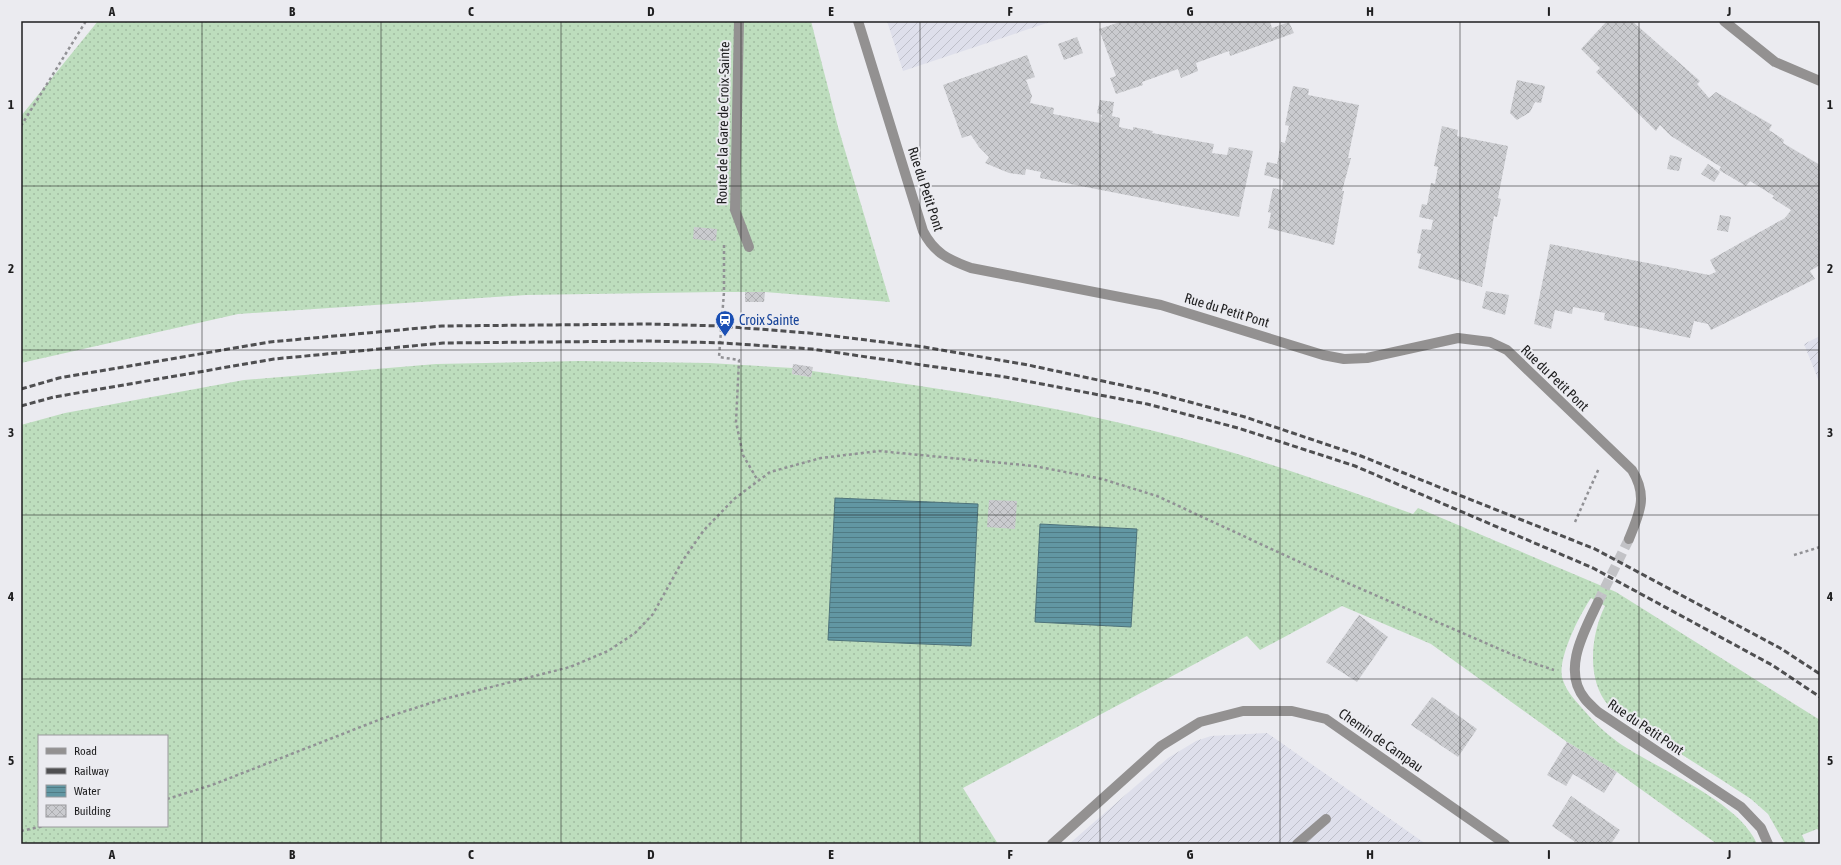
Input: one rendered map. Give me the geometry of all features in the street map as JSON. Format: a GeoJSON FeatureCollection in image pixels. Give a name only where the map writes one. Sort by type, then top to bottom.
{"type":"FeatureCollection","features":[{"type":"Feature","properties":{"kind":"street","name":"Route de la Gare de Croix-Sainte"},"geometry":{"type":"LineString","coordinates":[[739,21],[735,210],[749,246]]}},
{"type":"Feature","properties":{"kind":"street","name":"Rue du Petit Pont"},"geometry":{"type":"LineString","coordinates":[[858,21],[923,231],[929,243],[942,255],[971,268],[1161,305],[1322,355],[1344,359],[1367,358],[1458,338],[1490,342],[1507,350],[1632,470],[1639,482],[1642,499],[1639,514],[1629,539]]}},
{"type":"Feature","properties":{"kind":"street"},"geometry":{"type":"LineString","coordinates":[[1724,21],[1775,62],[1820,81]]}},
{"type":"Feature","properties":{"kind":"street","name":"Rue du Petit Pont"},"geometry":{"type":"LineString","coordinates":[[1598,602],[1579,644],[1575,663],[1576,680],[1584,698],[1598,712],[1741,807],[1761,828],[1768,844]]}},
{"type":"Feature","properties":{"kind":"street","name":"Chemin de Campau"},"geometry":{"type":"LineString","coordinates":[[1052,844],[1161,746],[1200,722],[1243,711],[1292,710],[1326,719],[1505,844]]}},
{"type":"Feature","properties":{"kind":"street"},"geometry":{"type":"LineString","coordinates":[[1297,844],[1326,819]]}},
{"type":"Feature","properties":{"kind":"path"},"geometry":{"type":"LineString","coordinates":[[21,126],[86,21]]}},
{"type":"Feature","properties":{"kind":"path"},"geometry":{"type":"LineString","coordinates":[[735,210],[723,246],[724,292],[719,358],[739,360],[736,422],[744,455],[758,481]]}},
{"type":"Feature","properties":{"kind":"path"},"geometry":{"type":"LineString","coordinates":[[168,799],[212,785],[381,719],[440,700],[570,667],[608,651],[634,633],[653,614],[683,560],[704,530],[734,499],[770,472],[821,458],[879,451],[1034,466],[1102,479],[1157,496],[1306,565],[1527,661],[1557,671],[1576,673]]}},
{"type":"Feature","properties":{"kind":"path"},"geometry":{"type":"LineString","coordinates":[[1575,522],[1595,477]]}},
{"type":"Feature","properties":{"kind":"path"},"geometry":{"type":"LineString","coordinates":[[1794,555],[1820,546]]}},
{"type":"Feature","properties":{"kind":"path"},"geometry":{"type":"LineString","coordinates":[[21,831],[39,827]]}},
{"type":"Feature","properties":{"kind":"shaded area"},"geometry":{"type":"Polygon","coordinates":[[[887,21],[1053,21],[903,71],[887,21]]]}},
{"type":"Feature","properties":{"kind":"shaded area"},"geometry":{"type":"Polygon","coordinates":[[[1820,336],[1820,384],[1804,344],[1820,336]]]}},
{"type":"Feature","properties":{"kind":"shaded area"},"geometry":{"type":"Polygon","coordinates":[[[1267,733],[1426,844],[1069,844],[1168,758],[1196,741],[1211,736],[1267,733]]]}},
{"type":"Feature","properties":{"kind":"green space"},"geometry":{"type":"Polygon","coordinates":[[[98,21],[811,21],[838,127],[890,302],[765,292],[526,295],[238,314],[21,363],[21,116],[98,21]]]}},
{"type":"Feature","properties":{"kind":"green space"},"geometry":{"type":"Polygon","coordinates":[[[580,361],[709,363],[793,368],[792,374],[811,377],[812,371],[1022,403],[1105,419],[1214,447],[1314,479],[1413,514],[1418,508],[1616,592],[1820,720],[1820,831],[1817,829],[1802,835],[1806,844],[1785,844],[1768,814],[1751,799],[1630,723],[1618,715],[1608,705],[1596,682],[1593,656],[1596,630],[1605,606],[1591,598],[1581,614],[1563,658],[1562,677],[1570,693],[1594,721],[1619,743],[1696,787],[1733,814],[1747,828],[1757,844],[1717,844],[1617,772],[1567,742],[1431,644],[1342,606],[1260,650],[1247,636],[963,788],[998,844],[21,844],[21,425],[65,413],[244,380],[436,364],[580,361]]]}},
{"type":"Feature","properties":{"kind":"water"},"geometry":{"type":"Polygon","coordinates":[[[835,498],[978,504],[971,646],[828,640],[835,498]]]}},
{"type":"Feature","properties":{"kind":"water"},"geometry":{"type":"Polygon","coordinates":[[[1040,524],[1137,529],[1131,627],[1035,622],[1040,524]]]}},
{"type":"Feature","properties":{"kind":"building"},"geometry":{"type":"Polygon","coordinates":[[[1123,21],[1270,21],[1272,28],[1289,22],[1294,33],[1230,56],[1229,51],[1196,63],[1198,71],[1181,78],[1178,69],[1142,82],[1143,85],[1116,94],[1110,78],[1116,76],[1099,29],[1123,21]]]}},
{"type":"Feature","properties":{"kind":"building"},"geometry":{"type":"Polygon","coordinates":[[[1607,21],[1632,21],[1700,81],[1697,84],[1709,98],[1716,92],[1772,125],[1769,130],[1784,140],[1783,143],[1820,165],[1820,265],[1810,271],[1815,279],[1711,330],[1708,324],[1694,321],[1690,338],[1604,320],[1605,313],[1573,307],[1572,314],[1555,310],[1551,329],[1534,324],[1550,244],[1709,275],[1716,272],[1710,260],[1785,218],[1791,210],[1772,198],[1774,196],[1750,181],[1746,186],[1719,170],[1721,167],[1671,136],[1660,125],[1656,131],[1596,72],[1600,68],[1581,49],[1607,21]]]}},
{"type":"Feature","properties":{"kind":"building"},"geometry":{"type":"Polygon","coordinates":[[[1077,37],[1083,53],[1064,60],[1058,44],[1077,37]]]}},
{"type":"Feature","properties":{"kind":"building"},"geometry":{"type":"Polygon","coordinates":[[[1027,55],[1035,77],[1026,80],[1032,96],[1030,103],[1054,108],[1053,114],[1100,123],[1102,115],[1097,113],[1100,100],[1114,102],[1112,116],[1120,118],[1119,127],[1133,130],[1133,127],[1153,131],[1152,133],[1214,144],[1212,153],[1227,155],[1229,147],[1253,151],[1239,217],[1040,178],[1041,172],[1026,169],[1025,175],[1009,173],[985,163],[989,157],[979,147],[971,135],[962,138],[943,85],[1027,55]]]}},
{"type":"Feature","properties":{"kind":"building"},"geometry":{"type":"Polygon","coordinates":[[[1517,80],[1545,86],[1541,103],[1535,102],[1530,112],[1517,120],[1510,113],[1517,80]]]}},
{"type":"Feature","properties":{"kind":"building"},"geometry":{"type":"Polygon","coordinates":[[[1293,86],[1309,89],[1308,95],[1359,105],[1348,158],[1351,158],[1342,191],[1344,191],[1334,245],[1268,228],[1271,213],[1268,212],[1273,188],[1282,190],[1283,180],[1264,175],[1267,162],[1277,164],[1281,142],[1285,143],[1289,126],[1285,125],[1293,86]]]}},
{"type":"Feature","properties":{"kind":"building"},"geometry":{"type":"Polygon","coordinates":[[[1442,126],[1458,130],[1457,136],[1508,146],[1498,198],[1501,199],[1497,217],[1494,216],[1482,287],[1418,268],[1421,254],[1417,253],[1422,229],[1431,230],[1433,220],[1419,217],[1422,204],[1427,205],[1431,183],[1435,184],[1438,167],[1434,166],[1442,126]]]}},
{"type":"Feature","properties":{"kind":"building"},"geometry":{"type":"Polygon","coordinates":[[[1670,155],[1682,158],[1679,171],[1667,169],[1670,155]]]}},
{"type":"Feature","properties":{"kind":"building"},"geometry":{"type":"Polygon","coordinates":[[[1708,164],[1720,172],[1714,182],[1701,174],[1708,164]]]}},
{"type":"Feature","properties":{"kind":"building"},"geometry":{"type":"Polygon","coordinates":[[[1720,215],[1731,217],[1728,232],[1717,230],[1720,215]]]}},
{"type":"Feature","properties":{"kind":"building"},"geometry":{"type":"Polygon","coordinates":[[[694,227],[717,229],[716,241],[693,239],[694,227]]]}},
{"type":"Feature","properties":{"kind":"building"},"geometry":{"type":"Polygon","coordinates":[[[1486,291],[1509,295],[1505,315],[1482,308],[1486,291]]]}},
{"type":"Feature","properties":{"kind":"building"},"geometry":{"type":"Polygon","coordinates":[[[745,292],[765,292],[764,302],[745,302],[745,292]]]}},
{"type":"Feature","properties":{"kind":"building"},"geometry":{"type":"Polygon","coordinates":[[[793,364],[813,367],[811,377],[792,374],[793,364]]]}},
{"type":"Feature","properties":{"kind":"building"},"geometry":{"type":"Polygon","coordinates":[[[989,500],[1017,501],[1015,529],[987,527],[989,500]]]}},
{"type":"Feature","properties":{"kind":"building"},"geometry":{"type":"Polygon","coordinates":[[[1359,615],[1388,637],[1357,682],[1326,662],[1359,615]]]}},
{"type":"Feature","properties":{"kind":"building"},"geometry":{"type":"Polygon","coordinates":[[[1432,697],[1477,729],[1458,757],[1411,725],[1432,697]]]}},
{"type":"Feature","properties":{"kind":"building"},"geometry":{"type":"Polygon","coordinates":[[[1567,742],[1617,772],[1604,793],[1573,774],[1566,786],[1547,775],[1567,742]]]}},
{"type":"Feature","properties":{"kind":"building"},"geometry":{"type":"Polygon","coordinates":[[[1571,796],[1620,830],[1611,844],[1578,844],[1552,826],[1571,796]]]}},
{"type":"Feature","properties":{"kind":"tunnel"},"geometry":{"type":"LineString","coordinates":[[1598,602],[1629,539]]}},
{"type":"Feature","properties":{"kind":"railway"},"geometry":{"type":"LineString","coordinates":[[21,389],[59,378],[270,342],[442,326],[648,324],[720,326],[809,333],[924,347],[1028,365],[1149,391],[1245,417],[1361,456],[1595,549],[1780,648],[1820,674]]}},
{"type":"Feature","properties":{"kind":"railway"},"geometry":{"type":"LineString","coordinates":[[21,406],[54,397],[274,359],[443,343],[649,341],[723,343],[812,349],[1005,377],[1147,404],[1238,428],[1355,466],[1593,568],[1772,665],[1820,697]]}},
{"type":"Feature","properties":{"kind":"place","name":"Croix Sainte"},"geometry":{"type":"Point","coordinates":[725,337]}}]}
